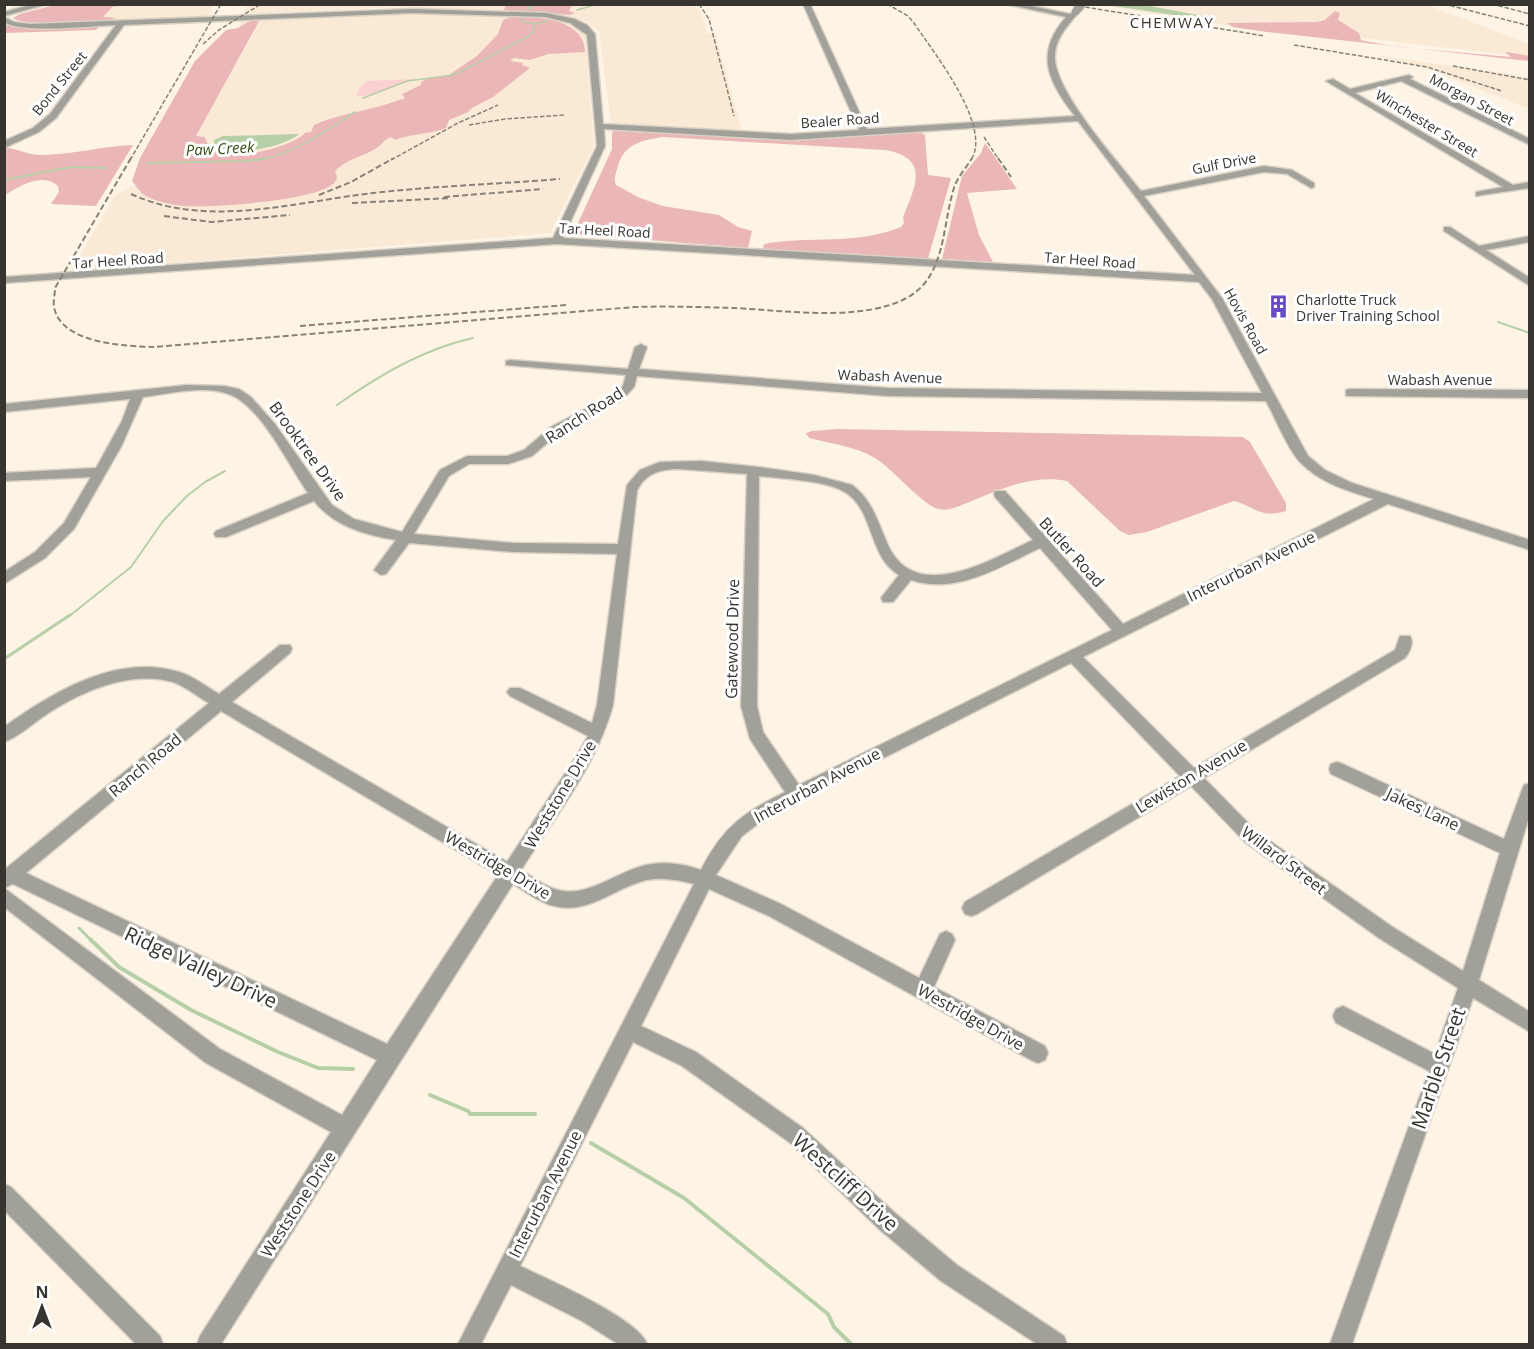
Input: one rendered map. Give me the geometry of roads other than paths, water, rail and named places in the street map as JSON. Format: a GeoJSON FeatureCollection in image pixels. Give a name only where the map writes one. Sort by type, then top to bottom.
{"type":"FeatureCollection","features":[{"type":"Feature","properties":{"kind":"street"},"geometry":{"type":"LineString","coordinates":[[45,4],[4,16],[12,24],[30,26],[400,11],[535,14],[565,18],[579,24],[591,34],[600,126],[600,152],[557,241]]}},
{"type":"Feature","properties":{"kind":"street"},"geometry":{"type":"LineString","coordinates":[[806,4],[864,132]]}},
{"type":"Feature","properties":{"kind":"street"},"geometry":{"type":"LineString","coordinates":[[1008,4],[1073,14]]}},
{"type":"Feature","properties":{"kind":"street","name":"Hovis Road"},"geometry":{"type":"LineString","coordinates":[[1082,4],[1053,41],[1050,62],[1059,90],[1204,279],[1231,322],[1299,453],[1311,466],[1332,480],[1530,545]]}},
{"type":"Feature","properties":{"kind":"street","name":"Bond Street"},"geometry":{"type":"LineString","coordinates":[[4,145],[36,130],[53,116],[122,22]]}},
{"type":"Feature","properties":{"kind":"street","name":"Morgan Street"},"geometry":{"type":"LineString","coordinates":[[1348,92],[1406,78],[1530,143]]}},
{"type":"Feature","properties":{"kind":"street","name":"Winchester Street"},"geometry":{"type":"LineString","coordinates":[[1330,81],[1511,188]]}},
{"type":"Feature","properties":{"kind":"street","name":"Bealer Road"},"geometry":{"type":"LineString","coordinates":[[600,126],[784,137],[1081,118]]}},
{"type":"Feature","properties":{"kind":"street","name":"Gulf Drive"},"geometry":{"type":"LineString","coordinates":[[1140,194],[1264,169],[1289,172],[1311,185]]}},
{"type":"Feature","properties":{"kind":"street"},"geometry":{"type":"LineString","coordinates":[[1479,194],[1530,185]]}},
{"type":"Feature","properties":{"kind":"street"},"geometry":{"type":"LineString","coordinates":[[1447,229],[1530,283]]}},
{"type":"Feature","properties":{"kind":"street"},"geometry":{"type":"LineString","coordinates":[[1477,249],[1530,239]]}},
{"type":"Feature","properties":{"kind":"street","name":"Tar Heel Road"},"geometry":{"type":"LineString","coordinates":[[4,280],[557,241],[1204,279]]}},
{"type":"Feature","properties":{"kind":"street","name":"Ranch Road"},"geometry":{"type":"LineString","coordinates":[[381,570],[391,559],[439,477],[448,469],[473,459],[504,460],[528,453],[555,430],[618,397],[626,390],[641,347]]}},
{"type":"Feature","properties":{"kind":"street","name":"Wabash Avenue"},"geometry":{"type":"LineString","coordinates":[[510,363],[908,393],[1269,397]]}},
{"type":"Feature","properties":{"kind":"street","name":"Brooktree Drive"},"geometry":{"type":"LineString","coordinates":[[4,408],[208,388],[229,391],[252,402],[327,509],[350,524],[381,533],[484,546],[624,549]]}},
{"type":"Feature","properties":{"kind":"street","name":"Wabash Avenue"},"geometry":{"type":"LineString","coordinates":[[1350,393],[1530,394]]}},
{"type":"Feature","properties":{"kind":"street"},"geometry":{"type":"LineString","coordinates":[[4,579],[40,555],[64,532],[128,421],[138,394]]}},
{"type":"Feature","properties":{"kind":"street","name":"Weststone Drive"},"geometry":{"type":"LineString","coordinates":[[208,1344],[391,1056],[511,874],[583,760],[597,733],[605,705],[631,491],[634,483],[644,473],[664,465],[680,464],[828,481],[854,493],[869,512],[884,552],[898,567],[908,574],[932,581],[956,579],[1042,542]]}},
{"type":"Feature","properties":{"kind":"street"},"geometry":{"type":"LineString","coordinates":[[4,477],[100,472]]}},
{"type":"Feature","properties":{"kind":"street","name":"Gatewood Drive"},"geometry":{"type":"LineString","coordinates":[[753,472],[749,706],[756,734],[796,795]]}},
{"type":"Feature","properties":{"kind":"street","name":"Butler Road"},"geometry":{"type":"LineString","coordinates":[[1000,494],[1121,631]]}},
{"type":"Feature","properties":{"kind":"street"},"geometry":{"type":"LineString","coordinates":[[221,534],[316,495]]}},
{"type":"Feature","properties":{"kind":"street","name":"Interurban Avenue"},"geometry":{"type":"LineString","coordinates":[[469,1344],[715,860],[736,831],[761,812],[1386,499]]}},
{"type":"Feature","properties":{"kind":"street"},"geometry":{"type":"LineString","coordinates":[[888,598],[908,574]]}},
{"type":"Feature","properties":{"kind":"street","name":"Lewiston Avenue"},"geometry":{"type":"LineString","coordinates":[[971,908],[1244,744],[1400,654],[1405,640]]}},
{"type":"Feature","properties":{"kind":"street","name":"Ranch Road"},"geometry":{"type":"LineString","coordinates":[[8,878],[285,649]]}},
{"type":"Feature","properties":{"kind":"street","name":"Willard Street"},"geometry":{"type":"LineString","coordinates":[[1072,655],[1251,837],[1272,855],[1467,986],[1530,1023]]}},
{"type":"Feature","properties":{"kind":"street","name":"Westridge Drive"},"geometry":{"type":"LineString","coordinates":[[4,735],[65,694],[94,681],[146,672],[177,676],[552,898],[572,901],[584,899],[626,879],[648,872],[680,872],[705,880],[775,910],[1038,1053]]}},
{"type":"Feature","properties":{"kind":"street"},"geometry":{"type":"LineString","coordinates":[[515,692],[597,733]]}},
{"type":"Feature","properties":{"kind":"street","name":"Jakes Lane"},"geometry":{"type":"LineString","coordinates":[[1337,769],[1508,849]]}},
{"type":"Feature","properties":{"kind":"street","name":"Marble Street"},"geometry":{"type":"LineString","coordinates":[[1341,1344],[1467,986],[1502,876],[1508,849],[1530,790]]}},
{"type":"Feature","properties":{"kind":"street","name":"Ridge Valley Drive"},"geometry":{"type":"LineString","coordinates":[[8,878],[391,1056]]}},
{"type":"Feature","properties":{"kind":"street"},"geometry":{"type":"LineString","coordinates":[[4,896],[213,1056],[346,1129]]}},
{"type":"Feature","properties":{"kind":"street"},"geometry":{"type":"LineString","coordinates":[[923,991],[946,940]]}},
{"type":"Feature","properties":{"kind":"street"},"geometry":{"type":"LineString","coordinates":[[1343,1016],[1439,1066]]}},
{"type":"Feature","properties":{"kind":"street","name":"Westcliff Drive"},"geometry":{"type":"LineString","coordinates":[[629,1030],[689,1059],[758,1107],[796,1135],[887,1221],[949,1273],[1056,1344]]}},
{"type":"Feature","properties":{"kind":"street"},"geometry":{"type":"LineString","coordinates":[[4,1194],[152,1344]]}},
{"type":"Feature","properties":{"kind":"street"},"geometry":{"type":"LineString","coordinates":[[507,1271],[577,1308],[636,1344]]}},
{"type":"Feature","properties":{"kind":"waterway"},"geometry":{"type":"LineString","coordinates":[[528,9],[536,4]]}},
{"type":"Feature","properties":{"kind":"waterway","name":"Paw Creek"},"geometry":{"type":"LineString","coordinates":[[577,10],[598,4]]}},
{"type":"Feature","properties":{"kind":"waterway"},"geometry":{"type":"LineString","coordinates":[[522,19],[524,22],[535,24]]}},
{"type":"Feature","properties":{"kind":"waterway","name":"Paw Creek"},"geometry":{"type":"LineString","coordinates":[[535,24],[548,21]]}},
{"type":"Feature","properties":{"kind":"waterway","name":"Paw Creek"},"geometry":{"type":"LineString","coordinates":[[363,98],[407,81],[454,75],[527,37],[533,32],[535,24]]}},
{"type":"Feature","properties":{"kind":"waterway","name":"Paw Creek"},"geometry":{"type":"LineString","coordinates":[[256,160],[269,158],[295,148],[355,112]]}},
{"type":"Feature","properties":{"kind":"waterway","name":"Paw Creek"},"geometry":{"type":"LineString","coordinates":[[147,163],[246,161],[268,158]]}},
{"type":"Feature","properties":{"kind":"waterway","name":"Paw Creek"},"geometry":{"type":"LineString","coordinates":[[4,180],[71,167],[107,168]]}},
{"type":"Feature","properties":{"kind":"waterway"},"geometry":{"type":"LineString","coordinates":[[1498,322],[1530,333]]}},
{"type":"Feature","properties":{"kind":"waterway"},"geometry":{"type":"LineString","coordinates":[[337,405],[419,356],[473,338]]}},
{"type":"Feature","properties":{"kind":"waterway"},"geometry":{"type":"LineString","coordinates":[[68,617],[131,567],[163,521],[187,496],[205,482],[225,471]]}},
{"type":"Feature","properties":{"kind":"waterway"},"geometry":{"type":"LineString","coordinates":[[4,659],[70,615]]}},
{"type":"Feature","properties":{"kind":"waterway"},"geometry":{"type":"LineString","coordinates":[[79,928],[90,939]]}},
{"type":"Feature","properties":{"kind":"waterway"},"geometry":{"type":"LineString","coordinates":[[90,939],[119,967],[191,1010],[278,1052],[318,1068],[353,1069]]}},
{"type":"Feature","properties":{"kind":"waterway"},"geometry":{"type":"LineString","coordinates":[[430,1095],[468,1111],[470,1114],[535,1114]]}},
{"type":"Feature","properties":{"kind":"waterway"},"geometry":{"type":"LineString","coordinates":[[591,1143],[684,1198],[828,1314],[834,1327],[851,1344]]}},
{"type":"Feature","properties":{"kind":"railway"},"geometry":{"type":"LineString","coordinates":[[130,160],[221,4]]}},
{"type":"Feature","properties":{"kind":"railway"},"geometry":{"type":"LineString","coordinates":[[203,44],[219,30],[261,4]]}},
{"type":"Feature","properties":{"kind":"railway"},"geometry":{"type":"LineString","coordinates":[[699,4],[709,19],[734,116]]}},
{"type":"Feature","properties":{"kind":"railway"},"geometry":{"type":"LineString","coordinates":[[887,4],[908,16],[914,23],[958,90],[968,109],[974,128],[976,146],[971,159]]}},
{"type":"Feature","properties":{"kind":"railway"},"geometry":{"type":"LineString","coordinates":[[1066,4],[1265,36]]}},
{"type":"Feature","properties":{"kind":"railway"},"geometry":{"type":"LineString","coordinates":[[1444,4],[1530,26]]}},
{"type":"Feature","properties":{"kind":"railway"},"geometry":{"type":"LineString","coordinates":[[1492,4],[1530,14]]}},
{"type":"Feature","properties":{"kind":"railway"},"geometry":{"type":"LineString","coordinates":[[1294,45],[1427,67],[1502,91]]}},
{"type":"Feature","properties":{"kind":"railway"},"geometry":{"type":"LineString","coordinates":[[1453,66],[1530,80]]}},
{"type":"Feature","properties":{"kind":"railway"},"geometry":{"type":"LineString","coordinates":[[391,160],[458,123],[498,105]]}},
{"type":"Feature","properties":{"kind":"railway"},"geometry":{"type":"LineString","coordinates":[[469,125],[505,119],[565,115]]}},
{"type":"Feature","properties":{"kind":"railway"},"geometry":{"type":"LineString","coordinates":[[984,137],[999,160]]}},
{"type":"Feature","properties":{"kind":"railway"},"geometry":{"type":"LineString","coordinates":[[131,158],[55,288],[54,307],[59,319],[68,329],[81,336],[111,344],[154,347],[634,307],[834,313],[886,306],[908,297],[924,284],[931,274],[941,249],[955,185],[971,159]]}},
{"type":"Feature","properties":{"kind":"railway"},"geometry":{"type":"LineString","coordinates":[[319,195],[351,182],[394,158]]}},
{"type":"Feature","properties":{"kind":"railway"},"geometry":{"type":"LineString","coordinates":[[998,158],[1011,177]]}},
{"type":"Feature","properties":{"kind":"railway"},"geometry":{"type":"LineString","coordinates":[[131,194],[160,204],[190,210],[251,210],[396,191],[560,179]]}},
{"type":"Feature","properties":{"kind":"railway"},"geometry":{"type":"LineString","coordinates":[[444,197],[543,189]]}},
{"type":"Feature","properties":{"kind":"railway"},"geometry":{"type":"LineString","coordinates":[[352,203],[451,198]]}},
{"type":"Feature","properties":{"kind":"railway"},"geometry":{"type":"LineString","coordinates":[[164,216],[211,222],[290,215]]}},
{"type":"Feature","properties":{"kind":"railway"},"geometry":{"type":"LineString","coordinates":[[300,326],[566,305]]}},
{"type":"Feature","properties":{"kind":"place","name":"Charlotte Truck Driver Training School"},"geometry":{"type":"Point","coordinates":[1278,307]}},
{"type":"Feature","properties":{"kind":"district","name":"CHEMWAY"},"geometry":{"type":"Point","coordinates":[1172,22]}}]}
